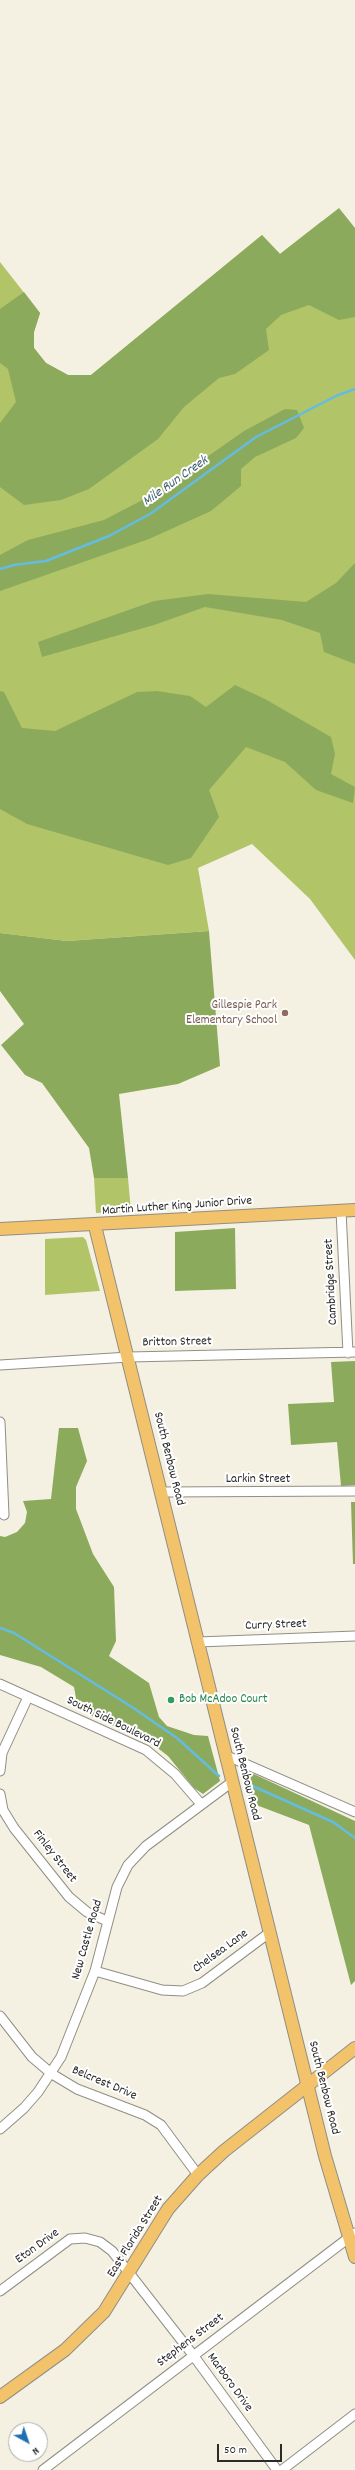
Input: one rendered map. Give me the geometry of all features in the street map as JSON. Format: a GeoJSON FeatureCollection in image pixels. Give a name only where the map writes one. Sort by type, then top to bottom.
{"type":"FeatureCollection","features":[{"type":"Feature","properties":{"kind":"main road","name":"Martin Luther King Junior Drive"},"geometry":{"type":"LineString","coordinates":[[0,1230],[95,1226],[355,1210]]}},
{"type":"Feature","properties":{"kind":"main road","name":"South Benbow Road"},"geometry":{"type":"LineString","coordinates":[[95,1226],[307,2085],[351,2236],[355,2257]]}},
{"type":"Feature","properties":{"kind":"main road","name":"East Florida Street"},"geometry":{"type":"LineString","coordinates":[[0,2397],[84,2334],[104,2312],[168,2209],[198,2175],[224,2150],[355,2048]]}},
{"type":"Feature","properties":{"kind":"street","name":"Cambridge Street"},"geometry":{"type":"LineString","coordinates":[[341,1211],[351,1352]]}},
{"type":"Feature","properties":{"kind":"street","name":"Britton Street"},"geometry":{"type":"LineString","coordinates":[[0,1365],[128,1358],[351,1352]]}},
{"type":"Feature","properties":{"kind":"street"},"geometry":{"type":"LineString","coordinates":[[0,1422],[4,1515]]}},
{"type":"Feature","properties":{"kind":"street","name":"Larkin Street"},"geometry":{"type":"LineString","coordinates":[[161,1492],[355,1492]]}},
{"type":"Feature","properties":{"kind":"street","name":"Curry Street"},"geometry":{"type":"LineString","coordinates":[[198,1642],[355,1636]]}},
{"type":"Feature","properties":{"kind":"street","name":"South Side Boulevard"},"geometry":{"type":"LineString","coordinates":[[0,1684],[146,1750],[175,1774],[201,1804]]}},
{"type":"Feature","properties":{"kind":"street"},"geometry":{"type":"LineString","coordinates":[[0,1771],[2,1753],[28,1697]]}},
{"type":"Feature","properties":{"kind":"street"},"geometry":{"type":"LineString","coordinates":[[225,1755],[355,1812]]}},
{"type":"Feature","properties":{"kind":"street","name":"New Castle Road"},"geometry":{"type":"LineString","coordinates":[[0,2129],[24,2108],[52,2074],[67,2043],[95,1971],[116,1887],[128,1865],[146,1846],[232,1782]]}},
{"type":"Feature","properties":{"kind":"street","name":"Finley Street"},"geometry":{"type":"LineString","coordinates":[[0,1794],[3,1810],[14,1828],[69,1897],[87,1912],[107,1920]]}},
{"type":"Feature","properties":{"kind":"street","name":"Chelsea Lane"},"geometry":{"type":"LineString","coordinates":[[95,1971],[162,1990],[183,1991],[202,1983],[269,1933]]}},
{"type":"Feature","properties":{"kind":"street","name":"Belcrest Drive"},"geometry":{"type":"LineString","coordinates":[[0,2016],[32,2057],[52,2074],[77,2089],[145,2115],[161,2125],[198,2175]]}},
{"type":"Feature","properties":{"kind":"street","name":"Stephens Street"},"geometry":{"type":"LineString","coordinates":[[43,2470],[351,2236]]}},
{"type":"Feature","properties":{"kind":"street","name":"Eton Drive"},"geometry":{"type":"LineString","coordinates":[[0,2291],[70,2240],[85,2238],[100,2242],[112,2251],[129,2274]]}},
{"type":"Feature","properties":{"kind":"street","name":"Marboro Drive"},"geometry":{"type":"LineString","coordinates":[[129,2274],[193,2355],[277,2470]]}},
{"type":"Feature","properties":{"kind":"street"},"geometry":{"type":"LineString","coordinates":[[282,2470],[355,2414]]}},
{"type":"Feature","properties":{"kind":"green space"},"geometry":{"type":"Polygon","coordinates":[[[339,208],[355,228],[355,317],[339,320],[309,305],[281,315],[266,329],[269,350],[235,374],[219,378],[184,407],[158,439],[89,489],[61,500],[24,505],[0,487],[0,423],[16,402],[8,369],[0,363],[0,309],[24,292],[40,313],[34,332],[34,348],[46,363],[68,375],[91,375],[262,235],[280,254],[339,208]]]}},
{"type":"Feature","properties":{"kind":"green space"},"geometry":{"type":"Polygon","coordinates":[[[322,221],[355,261],[355,960],[310,899],[252,844],[198,868],[209,931],[67,941],[0,933],[0,262],[40,313],[34,332],[34,348],[46,363],[68,375],[91,375],[262,235],[280,254],[322,221]]]}},
{"type":"Feature","properties":{"kind":"green space"},"geometry":{"type":"Polygon","coordinates":[[[285,409],[297,410],[304,428],[296,438],[255,457],[241,469],[241,486],[211,511],[149,539],[0,591],[0,555],[28,540],[104,520],[154,494],[244,431],[285,409]]]}},
{"type":"Feature","properties":{"kind":"green space"},"geometry":{"type":"Polygon","coordinates":[[[355,563],[355,664],[324,652],[320,633],[282,620],[205,607],[154,625],[42,657],[38,642],[154,601],[208,594],[306,602],[336,583],[355,563]]]}},
{"type":"Feature","properties":{"kind":"green space"},"geometry":{"type":"Polygon","coordinates":[[[235,685],[265,699],[331,737],[335,754],[331,774],[355,787],[353,803],[316,790],[285,762],[246,747],[209,790],[219,817],[191,858],[168,865],[27,824],[0,809],[0,691],[4,692],[22,728],[55,731],[137,692],[157,691],[190,696],[206,707],[235,685]]]}},
{"type":"Feature","properties":{"kind":"green space"},"geometry":{"type":"Polygon","coordinates":[[[209,931],[220,1066],[178,1084],[119,1094],[128,1178],[94,1178],[89,1148],[42,1083],[25,1075],[1,1045],[24,1024],[0,991],[0,933],[67,941],[209,931]]]}},
{"type":"Feature","properties":{"kind":"green space"},"geometry":{"type":"Polygon","coordinates":[[[94,1178],[128,1178],[131,1211],[96,1213],[94,1178]]]}},
{"type":"Feature","properties":{"kind":"green space"},"geometry":{"type":"Polygon","coordinates":[[[235,1228],[236,1289],[175,1291],[175,1232],[235,1228]]]}},
{"type":"Feature","properties":{"kind":"green space"},"geometry":{"type":"Polygon","coordinates":[[[83,1237],[86,1240],[100,1291],[45,1295],[45,1239],[83,1237]]]}},
{"type":"Feature","properties":{"kind":"green space"},"geometry":{"type":"Polygon","coordinates":[[[355,1361],[355,1485],[341,1486],[337,1442],[291,1445],[288,1404],[334,1402],[331,1362],[355,1361]]]}},
{"type":"Feature","properties":{"kind":"green space"},"geometry":{"type":"Polygon","coordinates":[[[59,1428],[78,1428],[87,1461],[76,1487],[76,1509],[93,1554],[114,1587],[116,1641],[109,1656],[149,1683],[159,1717],[167,1726],[194,1735],[208,1736],[220,1781],[203,1794],[194,1788],[168,1756],[155,1746],[78,1709],[74,1687],[41,1667],[0,1655],[0,1536],[5,1537],[17,1532],[25,1523],[27,1512],[23,1501],[51,1499],[59,1428]]]}},
{"type":"Feature","properties":{"kind":"green space"},"geometry":{"type":"Polygon","coordinates":[[[351,1502],[355,1502],[355,1564],[353,1564],[351,1502]]]}},
{"type":"Feature","properties":{"kind":"green space"},"geometry":{"type":"Polygon","coordinates":[[[243,1769],[355,1821],[355,1981],[351,1985],[309,1825],[251,1803],[243,1769]]]}},
{"type":"Feature","properties":{"kind":"waterway","name":"Mile Run Creek"},"geometry":{"type":"LineString","coordinates":[[0,569],[14,565],[46,561],[109,536],[150,514],[256,437],[336,396],[355,389]]}},
{"type":"Feature","properties":{"kind":"waterway"},"geometry":{"type":"LineString","coordinates":[[0,1628],[14,1633],[132,1707],[177,1738],[219,1776]]}},
{"type":"Feature","properties":{"kind":"waterway"},"geometry":{"type":"LineString","coordinates":[[248,1784],[333,1822],[355,1838]]}},
{"type":"Feature","properties":{"kind":"place","name":"Gillespie Park Elementary School"},"geometry":{"type":"Point","coordinates":[285,1013]}},
{"type":"Feature","properties":{"kind":"place","name":"Bob McAdoo Court"},"geometry":{"type":"Point","coordinates":[171,1700]}}]}
